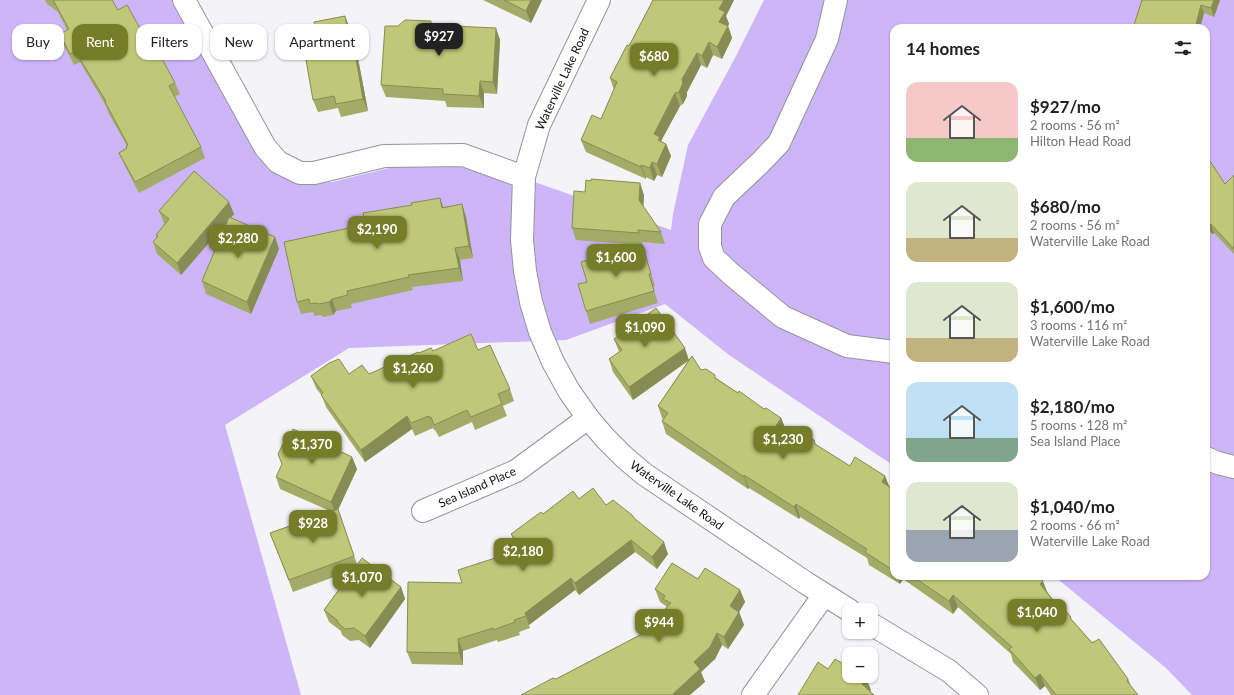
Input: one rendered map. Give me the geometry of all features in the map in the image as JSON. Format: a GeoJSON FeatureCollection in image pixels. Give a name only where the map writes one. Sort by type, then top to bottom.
{"type":"FeatureCollection","features":[{"type":"Feature","properties":{"kind":"street"},"geometry":{"type":"LineString","coordinates":[[184,0],[265,147],[278,162],[300,173],[314,173],[384,156],[463,155],[524,177]]}},
{"type":"Feature","properties":{"kind":"street","name":"Waterville Lake Road"},"geometry":{"type":"LineString","coordinates":[[599,0],[539,125],[524,177],[522,240],[525,271],[531,302],[540,332],[553,362],[569,391],[588,418],[624,457],[644,474],[842,606]]}},
{"type":"Feature","properties":{"kind":"street"},"geometry":{"type":"LineString","coordinates":[[836,0],[827,39],[780,143],[724,197],[710,224],[710,248],[714,258],[783,317],[847,346],[890,351]]}},
{"type":"Feature","properties":{"kind":"street","name":"Sea Island Place"},"geometry":{"type":"LineString","coordinates":[[423,511],[516,471],[588,418]]}},
{"type":"Feature","properties":{"kind":"street"},"geometry":{"type":"LineString","coordinates":[[1210,460],[1234,467]]}},
{"type":"Feature","properties":{"kind":"street"},"geometry":{"type":"LineString","coordinates":[[753,695],[824,595]]}},
{"type":"Feature","properties":{"kind":"street"},"geometry":{"type":"LineString","coordinates":[[878,628],[949,671],[977,695]]}},
{"type":"Feature","properties":{"kind":"shaded area"},"geometry":{"type":"Polygon","coordinates":[[[0,0],[183,0],[196,24],[136,24],[136,60],[202,60],[202,35],[210,50],[210,60],[216,60],[270,160],[313,183],[332,182],[393,167],[436,164],[474,169],[526,179],[671,230],[688,145],[764,0],[1234,0],[1234,695],[1192,695],[1166,668],[1059,580],[1210,580],[1210,24],[890,24],[890,463],[729,355],[665,304],[566,340],[349,348],[225,425],[301,695],[0,695],[0,0]]]}},
{"type":"Feature","properties":{"kind":"building"},"geometry":{"type":"Polygon","coordinates":[[[53,0],[112,0],[118,10],[127,5],[138,24],[136,24],[136,60],[163,60],[175,83],[169,86],[201,147],[135,182],[119,153],[127,148],[126,146],[128,145],[105,102],[106,101],[81,60],[128,60],[128,24],[72,24],[72,53],[70,54],[64,42],[64,32],[69,29],[53,0]]]}},
{"type":"Feature","properties":{"kind":"building"},"geometry":{"type":"Polygon","coordinates":[[[504,0],[531,0],[526,11],[504,0]]]}},
{"type":"Feature","properties":{"kind":"building"},"geometry":{"type":"Polygon","coordinates":[[[653,0],[724,0],[719,9],[725,12],[719,22],[728,26],[717,47],[709,42],[702,56],[697,53],[682,79],[683,83],[679,92],[675,93],[654,134],[660,137],[658,140],[666,144],[657,164],[652,162],[650,168],[641,165],[641,167],[581,140],[592,115],[601,119],[617,82],[610,78],[653,0]]]}},
{"type":"Feature","properties":{"kind":"building"},"geometry":{"type":"Polygon","coordinates":[[[1142,0],[1214,0],[1211,8],[1201,5],[1196,24],[1134,24],[1142,0]]]}},
{"type":"Feature","properties":{"kind":"building"},"geometry":{"type":"Polygon","coordinates":[[[345,16],[347,24],[314,24],[314,22],[345,16]]]}},
{"type":"Feature","properties":{"kind":"building"},"geometry":{"type":"Polygon","coordinates":[[[405,20],[431,21],[431,25],[496,28],[493,82],[480,81],[479,96],[443,94],[443,89],[381,85],[385,26],[398,26],[405,20]]]}},
{"type":"Feature","properties":{"kind":"building"},"geometry":{"type":"Polygon","coordinates":[[[306,60],[356,60],[363,99],[336,104],[334,96],[313,100],[306,60]]]}},
{"type":"Feature","properties":{"kind":"building"},"geometry":{"type":"Polygon","coordinates":[[[1210,161],[1225,184],[1234,175],[1234,249],[1211,224],[1210,225],[1210,161]]]}},
{"type":"Feature","properties":{"kind":"building"},"geometry":{"type":"Polygon","coordinates":[[[194,171],[229,202],[177,263],[153,242],[158,236],[156,235],[169,219],[159,211],[194,171]]]}},
{"type":"Feature","properties":{"kind":"building"},"geometry":{"type":"Polygon","coordinates":[[[591,179],[640,183],[639,200],[661,232],[638,230],[639,233],[572,228],[574,191],[585,192],[586,180],[591,181],[591,179]]]}},
{"type":"Feature","properties":{"kind":"building"},"geometry":{"type":"Polygon","coordinates":[[[440,198],[442,208],[462,204],[469,246],[455,248],[459,268],[408,275],[409,277],[347,291],[348,295],[332,299],[329,302],[310,304],[309,299],[297,302],[284,242],[363,225],[363,213],[412,205],[411,203],[440,198]]]}},
{"type":"Feature","properties":{"kind":"building"},"geometry":{"type":"Polygon","coordinates":[[[229,217],[275,237],[247,302],[202,281],[229,217]]]}},
{"type":"Feature","properties":{"kind":"building"},"geometry":{"type":"Polygon","coordinates":[[[642,244],[651,274],[649,274],[654,291],[586,311],[578,284],[587,282],[581,262],[642,244]]]}},
{"type":"Feature","properties":{"kind":"building"},"geometry":{"type":"Polygon","coordinates":[[[656,308],[685,348],[629,387],[609,359],[622,350],[614,339],[656,308]]]}},
{"type":"Feature","properties":{"kind":"building"},"geometry":{"type":"Polygon","coordinates":[[[471,334],[478,350],[490,345],[510,389],[498,394],[502,404],[471,417],[467,410],[434,425],[431,417],[430,418],[429,416],[411,423],[407,416],[361,450],[321,395],[323,393],[311,376],[329,363],[339,359],[349,374],[362,365],[369,374],[418,352],[419,353],[431,348],[433,351],[471,334]]]}},
{"type":"Feature","properties":{"kind":"building"},"geometry":{"type":"Polygon","coordinates":[[[692,356],[701,370],[706,369],[715,375],[715,378],[738,393],[739,391],[764,409],[766,408],[781,418],[766,441],[806,435],[814,440],[815,444],[850,466],[855,457],[885,476],[882,482],[890,487],[890,568],[865,552],[867,549],[796,504],[794,507],[744,475],[744,477],[662,421],[668,413],[658,406],[692,356]]]}},
{"type":"Feature","properties":{"kind":"building"},"geometry":{"type":"Polygon","coordinates":[[[293,429],[352,457],[331,502],[276,477],[282,464],[278,454],[283,444],[287,443],[293,429]]]}},
{"type":"Feature","properties":{"kind":"building"},"geometry":{"type":"Polygon","coordinates":[[[593,488],[606,505],[613,500],[664,542],[652,557],[631,540],[575,583],[571,578],[525,613],[526,616],[514,620],[515,622],[493,630],[493,628],[458,639],[459,653],[407,652],[408,582],[462,583],[458,570],[523,549],[511,534],[541,512],[543,514],[573,491],[579,499],[593,488]]]}},
{"type":"Feature","properties":{"kind":"building"},"geometry":{"type":"Polygon","coordinates":[[[338,509],[354,556],[289,580],[270,533],[338,509]]]}},
{"type":"Feature","properties":{"kind":"building"},"geometry":{"type":"Polygon","coordinates":[[[362,558],[401,587],[365,636],[354,628],[345,629],[338,623],[337,620],[324,610],[362,558]]]}},
{"type":"Feature","properties":{"kind":"building"},"geometry":{"type":"Polygon","coordinates":[[[672,563],[698,579],[705,568],[740,590],[730,606],[739,612],[724,637],[717,633],[710,647],[694,662],[700,669],[672,695],[521,695],[553,678],[556,679],[640,635],[671,603],[663,599],[665,596],[655,589],[672,563]]]}},
{"type":"Feature","properties":{"kind":"building"},"geometry":{"type":"Polygon","coordinates":[[[918,580],[1042,580],[1043,581],[1040,584],[1060,609],[1064,609],[1092,643],[1099,639],[1138,695],[1056,695],[1040,674],[1035,678],[1009,649],[1012,647],[953,595],[949,601],[918,580]]]}},
{"type":"Feature","properties":{"kind":"building"},"geometry":{"type":"Polygon","coordinates":[[[835,659],[842,663],[842,683],[863,683],[874,695],[798,695],[818,662],[828,669],[835,659]]]}}]}
